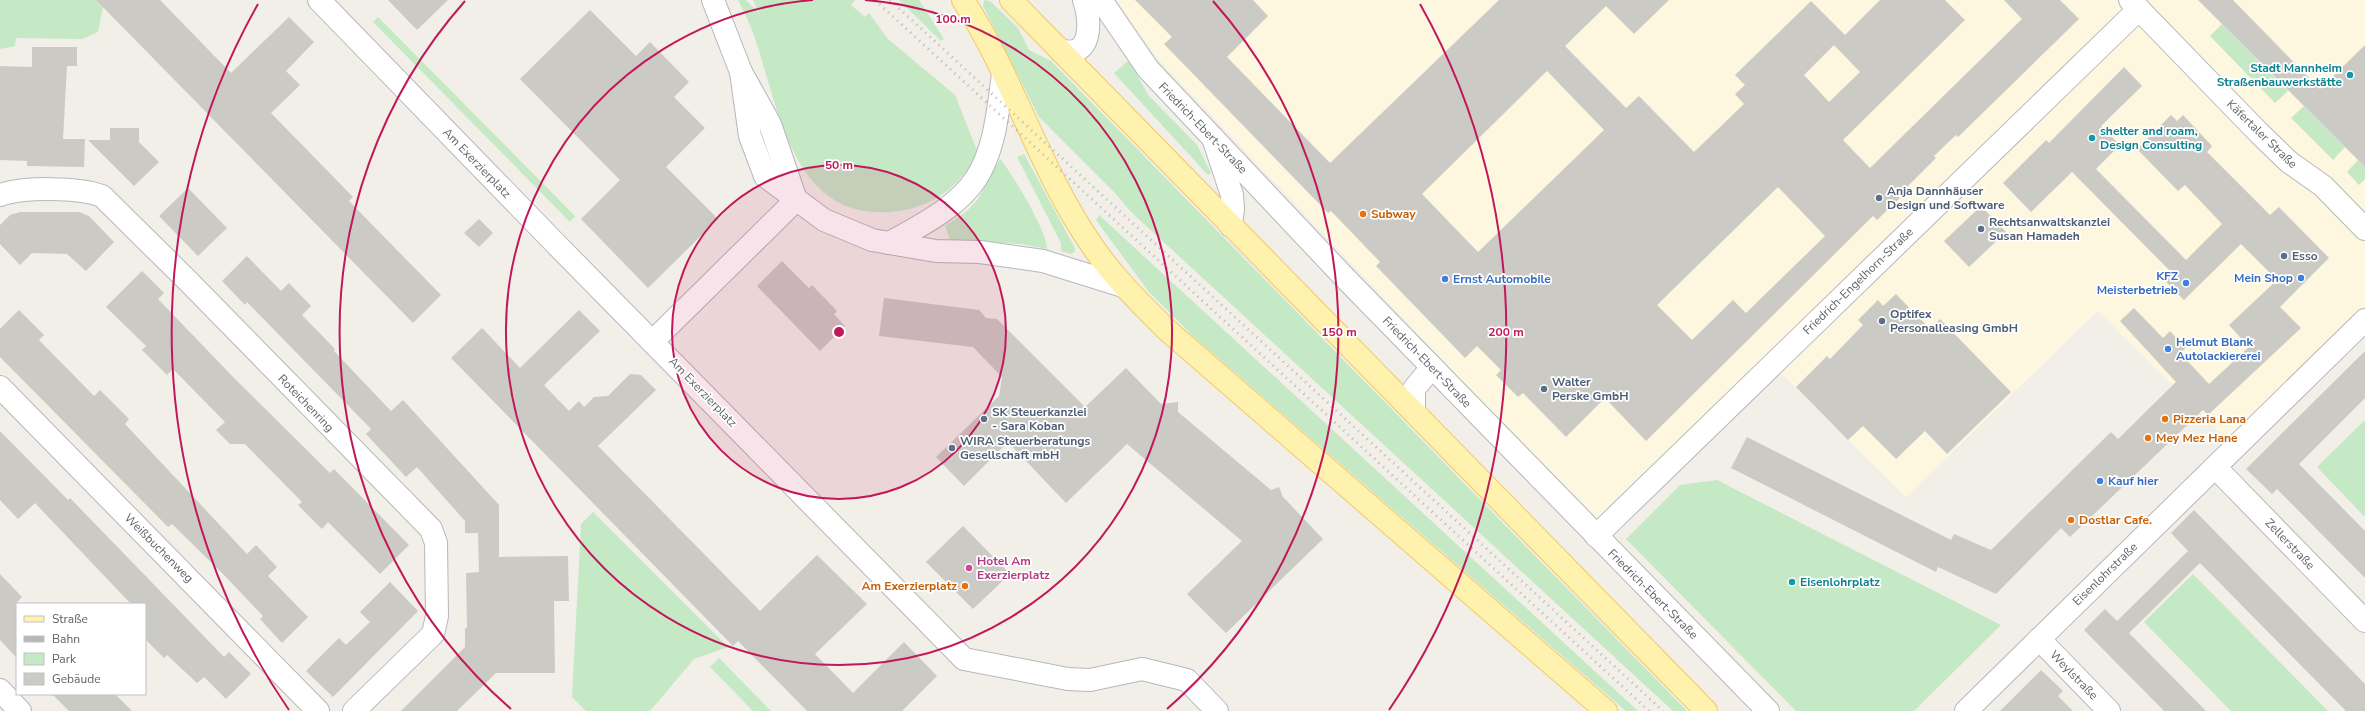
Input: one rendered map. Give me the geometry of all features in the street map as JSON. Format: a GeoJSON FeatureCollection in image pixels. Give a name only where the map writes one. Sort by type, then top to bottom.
{"type":"FeatureCollection","features":[{"type":"Feature","properties":{"kind":"main road"},"geometry":{"type":"LineString","coordinates":[[963,0],[975,19],[1003,73],[1060,191],[1092,246],[1123,286],[1167,330],[1606,711]]}},
{"type":"Feature","properties":{"kind":"main road"},"geometry":{"type":"LineString","coordinates":[[1011,0],[1706,711]]}},
{"type":"Feature","properties":{"kind":"street","name":"Am Exerzierplatz"},"geometry":{"type":"LineString","coordinates":[[319,0],[964,659],[1068,679],[1090,680],[1142,669],[1187,680],[1217,711]]}},
{"type":"Feature","properties":{"kind":"street"},"geometry":{"type":"LineString","coordinates":[[713,0],[741,72],[770,124],[796,200],[824,220],[839,228],[872,240],[936,251],[980,252],[1043,261],[1123,286]]}},
{"type":"Feature","properties":{"kind":"street"},"geometry":{"type":"LineString","coordinates":[[1060,50],[1065,52],[1076,49],[1086,38],[1089,26],[1084,0]]}},
{"type":"Feature","properties":{"kind":"street","name":"Friedrich-Ebert-Straße"},"geometry":{"type":"LineString","coordinates":[[1101,0],[1148,69],[1432,368],[1768,711]]}},
{"type":"Feature","properties":{"kind":"street","name":"Käfertaler Straße"},"geometry":{"type":"LineString","coordinates":[[2134,4],[2289,162],[2323,186],[2365,229]]}},
{"type":"Feature","properties":{"kind":"street","name":"Friedrich-Engelhorn-Straße"},"geometry":{"type":"LineString","coordinates":[[1596,536],[2134,4]]}},
{"type":"Feature","properties":{"kind":"street"},"geometry":{"type":"LineString","coordinates":[[889,243],[930,221],[948,209],[976,181],[991,147],[1003,73]]}},
{"type":"Feature","properties":{"kind":"street"},"geometry":{"type":"LineString","coordinates":[[1213,138],[1232,195],[1233,209],[1231,226]]}},
{"type":"Feature","properties":{"kind":"street","name":"Roteichenring"},"geometry":{"type":"LineString","coordinates":[[0,195],[16,190],[90,192],[102,196],[188,281],[431,529],[436,550],[437,616],[433,634],[354,711]]}},
{"type":"Feature","properties":{"kind":"street"},"geometry":{"type":"LineString","coordinates":[[653,341],[796,200]]}},
{"type":"Feature","properties":{"kind":"street","name":"Eisenlohrstraße"},"geometry":{"type":"LineString","coordinates":[[1966,711],[2365,320]]}},
{"type":"Feature","properties":{"kind":"street"},"geometry":{"type":"LineString","coordinates":[[1414,412],[1414,389],[1432,368]]}},
{"type":"Feature","properties":{"kind":"street","name":"Weißbuchenweg"},"geometry":{"type":"LineString","coordinates":[[0,387],[318,711]]}},
{"type":"Feature","properties":{"kind":"street","name":"Zellerstraße"},"geometry":{"type":"LineString","coordinates":[[2215,467],[2365,621]]}},
{"type":"Feature","properties":{"kind":"street","name":"Weylstraße"},"geometry":{"type":"LineString","coordinates":[[2039,639],[2109,711]]}},
{"type":"Feature","properties":{"kind":"street"},"geometry":{"type":"LineString","coordinates":[[0,690],[20,711]]}},
{"type":"Feature","properties":{"kind":"shaded area"},"geometry":{"type":"Polygon","coordinates":[[[1116,0],[2365,0],[2365,309],[2228,441],[2098,311],[1906,497],[1766,358],[1600,527],[1159,60],[1116,0]]]}},
{"type":"Feature","properties":{"kind":"green space"},"geometry":{"type":"Polygon","coordinates":[[[0,0],[96,0],[103,7],[98,32],[82,39],[16,38],[15,46],[0,49],[0,0]]]}},
{"type":"Feature","properties":{"kind":"green space"},"geometry":{"type":"Polygon","coordinates":[[[738,0],[746,0],[759,13],[753,0],[855,0],[851,5],[865,17],[869,13],[888,39],[955,95],[978,153],[964,175],[946,192],[935,199],[924,204],[898,211],[862,211],[833,199],[811,180],[795,154],[782,123],[752,30],[738,0]]]}},
{"type":"Feature","properties":{"kind":"green space"},"geometry":{"type":"Polygon","coordinates":[[[899,0],[919,0],[944,39],[941,41],[899,0]]]}},
{"type":"Feature","properties":{"kind":"green space"},"geometry":{"type":"Polygon","coordinates":[[[984,0],[990,1],[1018,28],[1029,50],[1051,61],[1687,711],[1673,711],[1131,212],[1115,193],[1039,117],[983,6],[984,0]]]}},
{"type":"Feature","properties":{"kind":"green space"},"geometry":{"type":"Polygon","coordinates":[[[378,17],[575,216],[570,222],[373,22],[378,17]]]}},
{"type":"Feature","properties":{"kind":"green space"},"geometry":{"type":"Polygon","coordinates":[[[2222,24],[2288,91],[2275,103],[2210,36],[2222,24]]]}},
{"type":"Feature","properties":{"kind":"green space"},"geometry":{"type":"Polygon","coordinates":[[[1129,60],[1148,95],[1197,145],[1211,173],[1208,175],[1114,73],[1129,60]]]}},
{"type":"Feature","properties":{"kind":"green space"},"geometry":{"type":"Polygon","coordinates":[[[2304,106],[2345,147],[2333,160],[2291,118],[2304,106]]]}},
{"type":"Feature","properties":{"kind":"green space"},"geometry":{"type":"Polygon","coordinates":[[[1024,154],[1075,248],[1075,252],[1071,254],[1061,251],[1061,243],[1017,157],[1024,154]]]}},
{"type":"Feature","properties":{"kind":"green space"},"geometry":{"type":"Polygon","coordinates":[[[1000,159],[1020,189],[1035,216],[1047,249],[1021,244],[950,240],[945,226],[967,211],[978,199],[1000,159]]]}},
{"type":"Feature","properties":{"kind":"green space"},"geometry":{"type":"Polygon","coordinates":[[[2358,160],[2365,167],[2365,179],[2359,185],[2347,172],[2358,160]]]}},
{"type":"Feature","properties":{"kind":"green space"},"geometry":{"type":"Polygon","coordinates":[[[1099,215],[1638,711],[1626,711],[1194,337],[1149,292],[1096,220],[1099,215]]]}},
{"type":"Feature","properties":{"kind":"green space"},"geometry":{"type":"Polygon","coordinates":[[[2365,420],[2365,517],[2317,467],[2365,420]]]}},
{"type":"Feature","properties":{"kind":"green space","name":"Eisenlohrplatz"},"geometry":{"type":"Polygon","coordinates":[[[1717,480],[2001,625],[1914,711],[1796,711],[1626,539],[1680,485],[1717,480]]]}},
{"type":"Feature","properties":{"kind":"green space"},"geometry":{"type":"Polygon","coordinates":[[[593,512],[728,647],[694,659],[650,711],[586,711],[572,697],[581,524],[593,512]]]}},
{"type":"Feature","properties":{"kind":"green space"},"geometry":{"type":"Polygon","coordinates":[[[2193,574],[2328,711],[2231,711],[2144,622],[2193,574]]]}},
{"type":"Feature","properties":{"kind":"green space"},"geometry":{"type":"Polygon","coordinates":[[[719,658],[771,711],[753,711],[710,667],[719,658]]]}},
{"type":"Feature","properties":{"kind":"building"},"geometry":{"type":"Polygon","coordinates":[[[96,0],[160,0],[231,73],[289,17],[314,42],[286,71],[300,85],[271,113],[353,197],[349,201],[441,295],[413,323],[96,0]]]}},
{"type":"Feature","properties":{"kind":"building"},"geometry":{"type":"Polygon","coordinates":[[[388,0],[448,0],[417,30],[388,0]]]}},
{"type":"Feature","properties":{"kind":"building"},"geometry":{"type":"Polygon","coordinates":[[[1135,0],[1253,0],[1268,16],[1227,57],[1330,163],[1499,0],[1669,0],[1634,34],[1606,6],[1565,46],[1626,108],[1639,96],[1694,152],[1744,104],[1735,94],[1745,85],[1735,75],[1811,1],[1845,35],[1880,0],[1945,0],[1965,20],[1843,140],[1870,168],[2022,19],[2004,0],[2060,0],[2079,19],[1958,137],[1956,135],[1934,156],[1936,158],[1898,196],[1900,198],[1877,220],[1873,216],[1646,441],[1605,398],[1566,437],[1523,393],[1518,397],[1496,375],[1501,370],[1477,346],[1465,358],[1376,266],[1380,262],[1331,211],[1328,213],[1164,44],[1172,37],[1135,0]],[[1834,45],[1804,75],[1829,102],[1860,72],[1834,45]],[[1547,71],[1422,194],[1478,252],[1604,130],[1547,71]],[[1778,187],[1657,305],[1692,340],[1733,300],[1746,313],[1825,236],[1778,187]]]}},
{"type":"Feature","properties":{"kind":"building"},"geometry":{"type":"Polygon","coordinates":[[[2198,0],[2233,0],[2320,89],[2365,45],[2365,167],[2198,0]]]}},
{"type":"Feature","properties":{"kind":"building"},"geometry":{"type":"Polygon","coordinates":[[[590,10],[636,56],[650,42],[689,82],[674,97],[705,128],[666,167],[718,219],[648,288],[581,219],[620,180],[520,79],[590,10]]]}},
{"type":"Feature","properties":{"kind":"building"},"geometry":{"type":"Polygon","coordinates":[[[32,47],[77,47],[77,66],[67,66],[63,139],[85,139],[84,167],[27,166],[27,161],[0,160],[0,66],[32,67],[32,47]]]}},
{"type":"Feature","properties":{"kind":"building"},"geometry":{"type":"Polygon","coordinates":[[[2124,67],[2142,86],[2101,126],[2120,145],[2096,169],[2186,260],[2222,224],[2185,185],[2178,191],[2137,149],[2171,115],[2177,121],[2183,115],[2212,146],[2207,152],[2270,215],[2279,207],[2329,258],[2280,307],[2301,328],[2208,415],[2203,410],[2070,537],[2061,528],[1996,594],[1938,567],[1936,572],[1731,468],[1747,437],[1951,540],[1954,534],[1991,550],[2111,432],[2118,439],[2176,382],[2120,321],[2134,308],[2163,338],[2170,331],[2186,348],[2180,353],[2209,384],[2249,347],[2229,325],[2277,280],[2241,244],[2184,300],[2165,281],[2172,273],[2072,172],[2031,212],[2003,183],[2046,140],[2049,143],[2124,67]]]}},
{"type":"Feature","properties":{"kind":"building"},"geometry":{"type":"Polygon","coordinates":[[[110,128],[139,128],[139,142],[159,162],[134,186],[88,140],[110,140],[110,128]]]}},
{"type":"Feature","properties":{"kind":"building"},"geometry":{"type":"Polygon","coordinates":[[[188,188],[227,228],[198,256],[159,216],[188,188]]]}},
{"type":"Feature","properties":{"kind":"building"},"geometry":{"type":"Polygon","coordinates":[[[1981,206],[2006,232],[1969,267],[1944,241],[1981,206]]]}},
{"type":"Feature","properties":{"kind":"building"},"geometry":{"type":"Polygon","coordinates":[[[20,212],[79,212],[89,216],[114,242],[86,271],[67,254],[32,253],[20,265],[0,244],[0,225],[10,215],[20,212]]]}},
{"type":"Feature","properties":{"kind":"building"},"geometry":{"type":"Polygon","coordinates":[[[479,219],[493,233],[479,247],[464,233],[479,219]]]}},
{"type":"Feature","properties":{"kind":"building"},"geometry":{"type":"Polygon","coordinates":[[[247,256],[281,291],[289,283],[311,306],[302,315],[335,349],[334,351],[391,411],[403,400],[499,505],[499,557],[568,556],[569,601],[554,601],[555,673],[496,673],[457,711],[401,711],[465,647],[465,628],[467,628],[466,573],[479,572],[478,533],[465,533],[465,521],[417,467],[406,477],[366,434],[371,429],[247,302],[245,305],[222,281],[247,256]]]}},
{"type":"Feature","properties":{"kind":"building"},"geometry":{"type":"Polygon","coordinates":[[[782,261],[809,288],[812,285],[837,311],[834,314],[845,326],[820,351],[757,286],[782,261]]]}},
{"type":"Feature","properties":{"kind":"building"},"geometry":{"type":"Polygon","coordinates":[[[142,271],[164,293],[158,299],[235,379],[330,473],[334,469],[409,545],[380,574],[328,522],[322,529],[298,505],[302,502],[245,444],[230,444],[216,430],[225,422],[173,369],[167,375],[142,350],[146,346],[106,307],[142,271]]]}},
{"type":"Feature","properties":{"kind":"building"},"geometry":{"type":"Polygon","coordinates":[[[1896,294],[1930,329],[1940,319],[2011,392],[1947,454],[1925,431],[1896,459],[1863,426],[1848,440],[1796,387],[1827,356],[1830,359],[1863,325],[1858,320],[1878,300],[1883,306],[1896,294]]]}},
{"type":"Feature","properties":{"kind":"building"},"geometry":{"type":"Polygon","coordinates":[[[884,298],[979,310],[986,318],[997,319],[1085,407],[1126,368],[1161,404],[1178,402],[1178,412],[1271,490],[1279,487],[1283,497],[1323,539],[1226,633],[1187,594],[1242,541],[1127,444],[1066,503],[1008,442],[964,486],[936,457],[999,396],[1002,377],[973,347],[879,336],[884,298]]]}},
{"type":"Feature","properties":{"kind":"building"},"geometry":{"type":"Polygon","coordinates":[[[19,310],[44,335],[39,340],[94,396],[100,390],[129,419],[125,424],[247,554],[256,545],[277,567],[268,576],[308,617],[282,643],[260,619],[263,616],[225,576],[172,524],[168,527],[0,357],[0,329],[19,310]]]}},
{"type":"Feature","properties":{"kind":"building"},"geometry":{"type":"Polygon","coordinates":[[[579,310],[600,331],[544,385],[569,411],[579,401],[584,407],[594,397],[608,396],[630,374],[641,375],[656,390],[598,446],[760,611],[817,555],[867,604],[815,654],[853,693],[904,642],[937,676],[902,711],[807,711],[738,641],[733,646],[451,358],[482,328],[520,368],[579,310]]]}},
{"type":"Feature","properties":{"kind":"building"},"geometry":{"type":"Polygon","coordinates":[[[2365,351],[2365,398],[2299,464],[2365,531],[2365,578],[2277,489],[2272,494],[2246,469],[2365,351]]]}},
{"type":"Feature","properties":{"kind":"building"},"geometry":{"type":"Polygon","coordinates":[[[0,431],[68,500],[70,498],[224,657],[229,652],[251,674],[226,699],[204,677],[197,683],[167,655],[164,658],[146,640],[146,603],[130,603],[35,503],[18,519],[0,500],[0,431]]]}},
{"type":"Feature","properties":{"kind":"building"},"geometry":{"type":"Polygon","coordinates":[[[2194,510],[2365,684],[2365,711],[2346,711],[2200,563],[2129,633],[2206,711],[2164,711],[2084,630],[2105,609],[2117,621],[2188,551],[2171,533],[2194,510]]]}},
{"type":"Feature","properties":{"kind":"building","name":"Hotel Am Exerzierplatz"},"geometry":{"type":"Polygon","coordinates":[[[963,526],[1010,574],[973,609],[926,562],[963,526]]]}},
{"type":"Feature","properties":{"kind":"building"},"geometry":{"type":"Polygon","coordinates":[[[0,574],[22,597],[16,603],[16,657],[0,640],[0,574]]]}},
{"type":"Feature","properties":{"kind":"building"},"geometry":{"type":"Polygon","coordinates":[[[390,582],[418,611],[333,697],[306,671],[339,638],[346,645],[370,622],[360,612],[390,582]]]}},
{"type":"Feature","properties":{"kind":"building"},"geometry":{"type":"Polygon","coordinates":[[[2041,670],[2063,691],[2058,696],[2073,711],[2000,711],[2041,670]]]}},
{"type":"Feature","properties":{"kind":"building"},"geometry":{"type":"Polygon","coordinates":[[[53,695],[116,695],[132,711],[69,711],[53,695]]]}},
{"type":"Feature","properties":{"kind":"railway"},"geometry":{"type":"LineString","coordinates":[[875,0],[1649,711]]}},
{"type":"Feature","properties":{"kind":"railway"},"geometry":{"type":"LineString","coordinates":[[890,0],[1663,711]]}},
{"type":"Feature","properties":{"kind":"place","name":"Stadt Mannheim Straßenbauwerkstätte"},"geometry":{"type":"Point","coordinates":[2350,75]}},
{"type":"Feature","properties":{"kind":"place","name":"shelter and roam, Design Consulting"},"geometry":{"type":"Point","coordinates":[2092,138]}},
{"type":"Feature","properties":{"kind":"place","name":"Anja Dannhäuser Design und Software"},"geometry":{"type":"Point","coordinates":[1879,198]}},
{"type":"Feature","properties":{"kind":"place","name":"Subway"},"geometry":{"type":"Point","coordinates":[1363,214]}},
{"type":"Feature","properties":{"kind":"place","name":"Rechtsanwaltskanzlei Susan Hamadeh"},"geometry":{"type":"Point","coordinates":[1981,229]}},
{"type":"Feature","properties":{"kind":"place","name":"Esso"},"geometry":{"type":"Point","coordinates":[2284,256]}},
{"type":"Feature","properties":{"kind":"place","name":"Mein Shop"},"geometry":{"type":"Point","coordinates":[2301,278]}},
{"type":"Feature","properties":{"kind":"place","name":"Ernst Automobile"},"geometry":{"type":"Point","coordinates":[1445,279]}},
{"type":"Feature","properties":{"kind":"place","name":"KFZ Meisterbetrieb"},"geometry":{"type":"Point","coordinates":[2186,283]}},
{"type":"Feature","properties":{"kind":"place","name":"Optifex Personalleasing GmbH"},"geometry":{"type":"Point","coordinates":[1882,321]}},
{"type":"Feature","properties":{"kind":"place","name":"Helmut Blank Autolackiererei"},"geometry":{"type":"Point","coordinates":[2168,349]}},
{"type":"Feature","properties":{"kind":"place","name":"Walter Perske GmbH"},"geometry":{"type":"Point","coordinates":[1544,389]}},
{"type":"Feature","properties":{"kind":"place","name":"SK Steuerkanzlei - Sara Koban"},"geometry":{"type":"Point","coordinates":[984,419]}},
{"type":"Feature","properties":{"kind":"place","name":"Pizzeria Lana"},"geometry":{"type":"Point","coordinates":[2165,419]}},
{"type":"Feature","properties":{"kind":"place","name":"Mey Mez Hane"},"geometry":{"type":"Point","coordinates":[2148,438]}},
{"type":"Feature","properties":{"kind":"place","name":"WIRA Steuerberatungs Gesellschaft mbH"},"geometry":{"type":"Point","coordinates":[952,448]}},
{"type":"Feature","properties":{"kind":"place","name":"Kauf hier"},"geometry":{"type":"Point","coordinates":[2100,481]}},
{"type":"Feature","properties":{"kind":"place","name":"Dostlar Cafe."},"geometry":{"type":"Point","coordinates":[2071,520]}},
{"type":"Feature","properties":{"kind":"place","name":"Hotel Am Exerzierplatz"},"geometry":{"type":"Point","coordinates":[969,568]}},
{"type":"Feature","properties":{"kind":"place","name":"Eisenlohrplatz"},"geometry":{"type":"Point","coordinates":[1792,582]}},
{"type":"Feature","properties":{"kind":"place","name":"Am Exerzierplatz"},"geometry":{"type":"Point","coordinates":[965,586]}}]}
